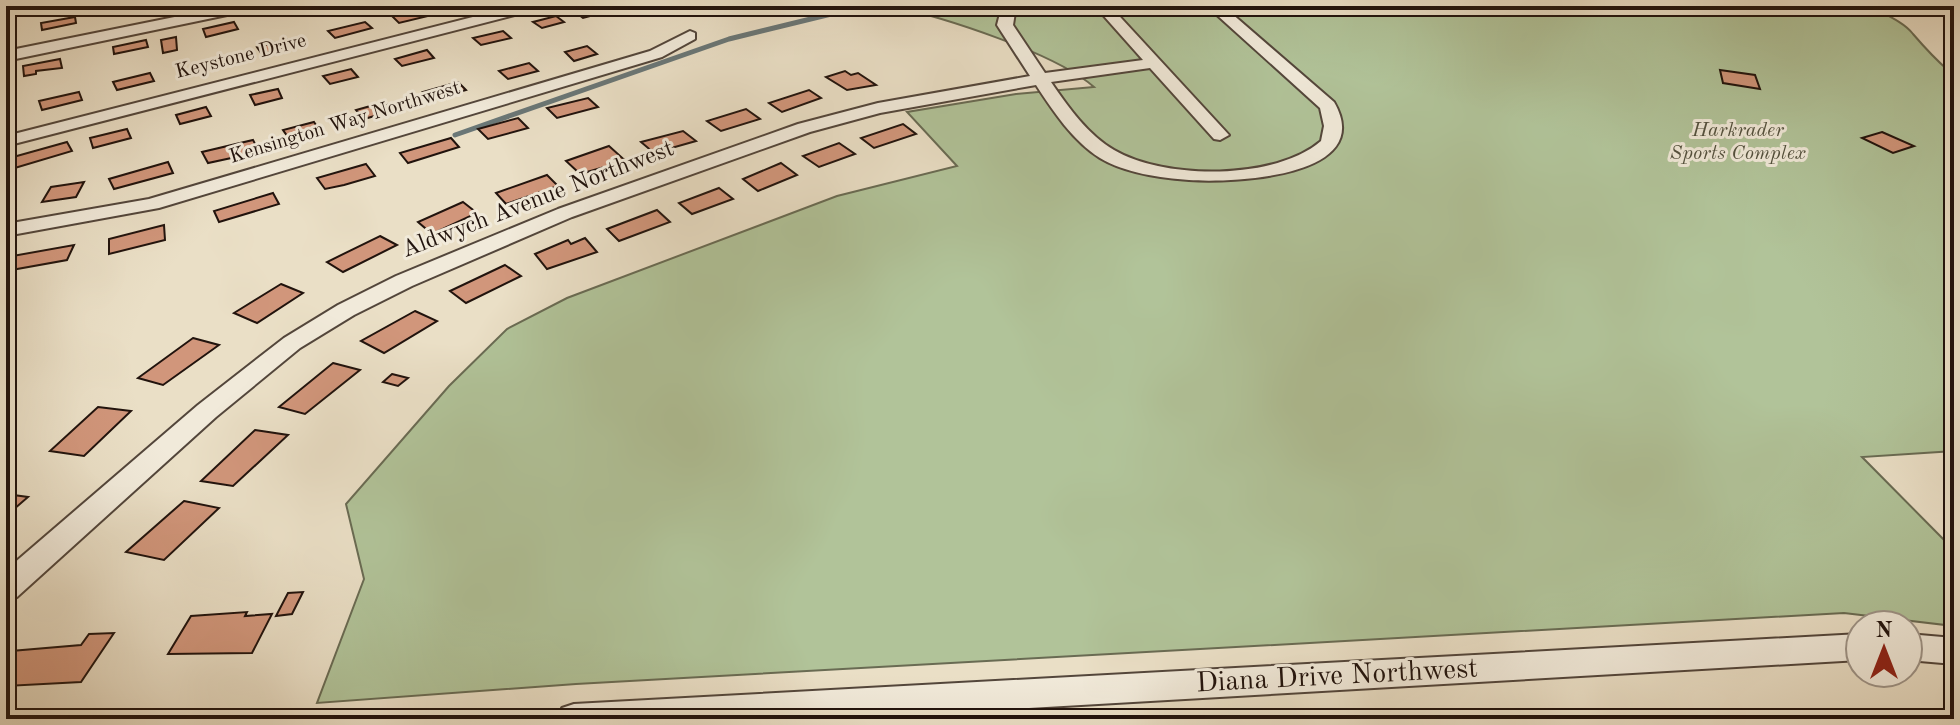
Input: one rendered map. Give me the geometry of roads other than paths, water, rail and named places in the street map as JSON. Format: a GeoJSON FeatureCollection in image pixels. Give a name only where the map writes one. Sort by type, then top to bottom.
{"type":"FeatureCollection","features":[{"type":"Feature","properties":{"kind":"street"},"geometry":{"type":"LineString","coordinates":[[6,56],[251,6]]}},
{"type":"Feature","properties":{"kind":"street","name":"Keystone Drive"},"geometry":{"type":"LineString","coordinates":[[6,141],[533,6]]}},
{"type":"Feature","properties":{"kind":"street"},"geometry":{"type":"LineString","coordinates":[[1009,6],[1005,25],[1040,79],[1075,124],[1107,154],[1155,170],[1196,175],[1266,172],[1300,162],[1326,146],[1334,126],[1328,106],[1214,6]]}},
{"type":"Feature","properties":{"kind":"street"},"geometry":{"type":"LineString","coordinates":[[1102,6],[1220,135]]}},
{"type":"Feature","properties":{"kind":"street","name":"Kensington Way Northwest"},"geometry":{"type":"LineString","coordinates":[[6,230],[152,204],[656,54],[690,36]]}},
{"type":"Feature","properties":{"kind":"street","name":"Aldwych Avenue Northwest"},"geometry":{"type":"LineString","coordinates":[[6,588],[207,411],[292,343],[346,310],[404,281],[565,213],[804,128],[878,108],[1040,79],[1155,63]]}},
{"type":"Feature","properties":{"kind":"street","name":"Diana Drive Northwest"},"geometry":{"type":"LineString","coordinates":[[574,719],[1844,648]]}},
{"type":"Feature","properties":{"kind":"street"},"geometry":{"type":"LineString","coordinates":[[1924,648],[1954,651]]}},
{"type":"Feature","properties":{"kind":"waterway"},"geometry":{"type":"LineString","coordinates":[[455,135],[729,39],[864,6]]}},
{"type":"Feature","properties":{"kind":"park label","name":"Harkrader Sports Complex"},"geometry":{"type":"Point","coordinates":[1738,142]}}]}
